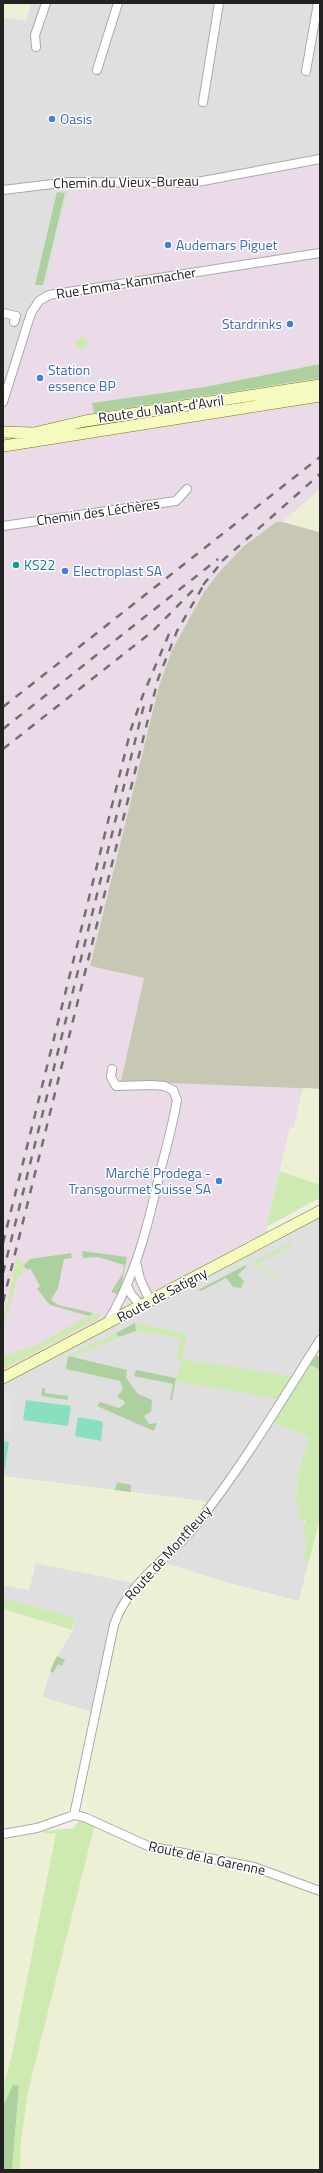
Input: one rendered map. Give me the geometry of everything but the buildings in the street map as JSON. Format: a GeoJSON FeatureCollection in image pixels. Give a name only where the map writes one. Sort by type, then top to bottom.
{"type":"FeatureCollection","features":[{"type":"Feature","properties":{"kind":"main road","name":"Route du Nant-d'Avril"},"geometry":{"type":"LineString","coordinates":[[3,433],[34,433],[85,420],[320,385]]}},
{"type":"Feature","properties":{"kind":"main road","name":"Route du Nant-d'Avril"},"geometry":{"type":"LineString","coordinates":[[3,447],[320,396]]}},
{"type":"Feature","properties":{"kind":"main road"},"geometry":{"type":"LineString","coordinates":[[3,433],[3,447]]}},
{"type":"Feature","properties":{"kind":"main road","name":"Route de Satigny"},"geometry":{"type":"LineString","coordinates":[[3,1378],[320,1211]]}},
{"type":"Feature","properties":{"kind":"street"},"geometry":{"type":"LineString","coordinates":[[36,47],[36,35],[46,3]]}},
{"type":"Feature","properties":{"kind":"street"},"geometry":{"type":"LineString","coordinates":[[97,70],[118,3]]}},
{"type":"Feature","properties":{"kind":"street"},"geometry":{"type":"LineString","coordinates":[[203,102],[219,3]]}},
{"type":"Feature","properties":{"kind":"street"},"geometry":{"type":"LineString","coordinates":[[306,71],[318,3]]}},
{"type":"Feature","properties":{"kind":"street","name":"Chemin du Vieux-Bureau"},"geometry":{"type":"LineString","coordinates":[[3,190],[69,182],[192,183],[320,159]]}},
{"type":"Feature","properties":{"kind":"street","name":"Rue Emma-Kammacher"},"geometry":{"type":"LineString","coordinates":[[3,402],[31,313],[39,301],[49,295],[320,252]]}},
{"type":"Feature","properties":{"kind":"street"},"geometry":{"type":"LineString","coordinates":[[3,312],[16,316],[14,322]]}},
{"type":"Feature","properties":{"kind":"street","name":"Chemin des Léchères"},"geometry":{"type":"LineString","coordinates":[[3,526],[176,501],[187,489]]}},
{"type":"Feature","properties":{"kind":"street"},"geometry":{"type":"LineString","coordinates":[[105,1325],[128,1286],[136,1261],[154,1199],[177,1096],[173,1090],[164,1086],[116,1086],[111,1077],[112,1069]]}},
{"type":"Feature","properties":{"kind":"street"},"geometry":{"type":"LineString","coordinates":[[136,1261],[146,1304]]}},
{"type":"Feature","properties":{"kind":"street"},"geometry":{"type":"LineString","coordinates":[[128,1286],[131,1294],[146,1304]]}},
{"type":"Feature","properties":{"kind":"street","name":"Route de Montfleury"},"geometry":{"type":"LineString","coordinates":[[74,1815],[114,1625],[121,1606],[137,1586],[187,1536],[211,1506],[251,1448],[320,1340]]}},
{"type":"Feature","properties":{"kind":"street"},"geometry":{"type":"LineString","coordinates":[[3,1834],[37,1828],[74,1815]]}},
{"type":"Feature","properties":{"kind":"street","name":"Route de la Garenne"},"geometry":{"type":"LineString","coordinates":[[74,1815],[84,1816],[148,1846],[254,1866],[320,1891]]}},
{"type":"Feature","properties":{"kind":"shaded area"},"geometry":{"type":"Polygon","coordinates":[[[3,3],[320,3],[320,165],[177,188],[70,189],[46,291],[38,295],[9,370],[3,374],[3,3]]]}},
{"type":"Feature","properties":{"kind":"shaded area"},"geometry":{"type":"Polygon","coordinates":[[[3,3],[31,3],[26,21],[3,17],[3,3]]]}},
{"type":"Feature","properties":{"kind":"shaded area"},"geometry":{"type":"Polygon","coordinates":[[[320,165],[320,489],[283,522],[272,524],[244,546],[220,571],[204,592],[172,650],[159,686],[90,966],[144,978],[121,1081],[303,1088],[294,1128],[290,1128],[266,1227],[272,1243],[3,1384],[3,374],[10,370],[25,310],[33,299],[46,291],[70,189],[177,188],[320,165]]]}},
{"type":"Feature","properties":{"kind":"shaded area"},"geometry":{"type":"Polygon","coordinates":[[[320,489],[320,532],[283,522],[320,489]]]}},
{"type":"Feature","properties":{"kind":"shaded area"},"geometry":{"type":"Polygon","coordinates":[[[276,522],[283,522],[320,532],[320,1089],[121,1081],[144,978],[90,966],[159,686],[172,650],[204,592],[220,571],[244,546],[276,522]]]}},
{"type":"Feature","properties":{"kind":"shaded area"},"geometry":{"type":"Polygon","coordinates":[[[3,763],[9,771],[3,796],[3,763]]]}},
{"type":"Feature","properties":{"kind":"shaded area"},"geometry":{"type":"Polygon","coordinates":[[[303,1088],[320,1089],[320,1185],[280,1171],[290,1127],[294,1127],[303,1088]]]}},
{"type":"Feature","properties":{"kind":"shaded area"},"geometry":{"type":"Polygon","coordinates":[[[320,1217],[320,1350],[272,1422],[309,1437],[299,1471],[295,1504],[300,1507],[308,1538],[303,1560],[309,1561],[299,1601],[232,1584],[99,1714],[42,1697],[53,1663],[73,1630],[75,1618],[3,1598],[3,1585],[29,1590],[36,1563],[134,1583],[180,1537],[204,1509],[204,1501],[3,1476],[3,1384],[320,1217]]]}},
{"type":"Feature","properties":{"kind":"shaded area"},"geometry":{"type":"Polygon","coordinates":[[[3,1393],[15,1395],[9,1433],[3,1432],[3,1393]]]}},
{"type":"Feature","properties":{"kind":"shaded area"},"geometry":{"type":"Polygon","coordinates":[[[3,1476],[204,1501],[206,1504],[204,1509],[180,1537],[134,1583],[36,1563],[29,1590],[3,1585],[3,1476]]]}},
{"type":"Feature","properties":{"kind":"shaded area"},"geometry":{"type":"Polygon","coordinates":[[[320,1518],[320,1886],[271,1867],[243,1859],[184,1851],[152,1844],[120,1830],[93,1815],[84,1803],[84,1784],[118,1626],[124,1609],[138,1591],[165,1563],[265,1594],[299,1601],[320,1518]]]}},
{"type":"Feature","properties":{"kind":"shaded area"},"geometry":{"type":"Polygon","coordinates":[[[3,1609],[73,1630],[53,1663],[42,1697],[91,1712],[76,1787],[73,1799],[67,1809],[60,1815],[50,1820],[35,1825],[3,1829],[3,1609]]]}},
{"type":"Feature","properties":{"kind":"shaded area"},"geometry":{"type":"Polygon","coordinates":[[[94,1828],[99,1828],[150,1851],[261,1872],[320,1896],[320,2170],[20,2170],[21,2140],[28,2092],[94,1828]]]}},
{"type":"Feature","properties":{"kind":"shaded area"},"geometry":{"type":"Polygon","coordinates":[[[56,1833],[13,2050],[3,2088],[3,1838],[56,1833]]]}},
{"type":"Feature","properties":{"kind":"green space"},"geometry":{"type":"Polygon","coordinates":[[[57,192],[65,193],[43,285],[35,285],[57,192]]]}},
{"type":"Feature","properties":{"kind":"green space"},"geometry":{"type":"Polygon","coordinates":[[[82,337],[86,339],[88,343],[86,347],[82,349],[78,347],[76,343],[78,339],[82,337]]]}},
{"type":"Feature","properties":{"kind":"green space"},"geometry":{"type":"Polygon","coordinates":[[[320,364],[320,378],[94,413],[92,403],[205,387],[320,364]]]}},
{"type":"Feature","properties":{"kind":"green space"},"geometry":{"type":"Polygon","coordinates":[[[280,1171],[320,1185],[320,1198],[266,1227],[280,1171]]]}},
{"type":"Feature","properties":{"kind":"green space"},"geometry":{"type":"Polygon","coordinates":[[[291,1242],[292,1245],[257,1264],[284,1281],[283,1283],[251,1263],[291,1242]]]}},
{"type":"Feature","properties":{"kind":"green space"},"geometry":{"type":"Polygon","coordinates":[[[82,1251],[127,1257],[121,1287],[117,1294],[111,1292],[123,1273],[124,1265],[98,1257],[83,1258],[82,1251]]]}},
{"type":"Feature","properties":{"kind":"green space"},"geometry":{"type":"Polygon","coordinates":[[[71,1253],[72,1258],[64,1259],[58,1288],[51,1300],[58,1305],[93,1313],[89,1316],[50,1305],[37,1289],[40,1286],[30,1268],[28,1270],[23,1266],[30,1259],[71,1253]]]}},
{"type":"Feature","properties":{"kind":"green space"},"geometry":{"type":"Polygon","coordinates":[[[17,1258],[24,1263],[21,1276],[18,1276],[3,1330],[3,1320],[17,1258]]]}},
{"type":"Feature","properties":{"kind":"green space"},"geometry":{"type":"Polygon","coordinates":[[[246,1265],[247,1266],[238,1275],[244,1281],[241,1288],[233,1287],[226,1278],[201,1291],[198,1290],[246,1265]]]}},
{"type":"Feature","properties":{"kind":"green space"},"geometry":{"type":"Polygon","coordinates":[[[93,1313],[101,1315],[94,1321],[3,1369],[3,1356],[37,1345],[93,1313]]]}},
{"type":"Feature","properties":{"kind":"green space"},"geometry":{"type":"Polygon","coordinates":[[[135,1323],[187,1334],[182,1359],[176,1358],[181,1338],[136,1331],[135,1323]]]}},
{"type":"Feature","properties":{"kind":"green space"},"geometry":{"type":"Polygon","coordinates":[[[135,1323],[136,1331],[119,1337],[116,1333],[135,1323]]]}},
{"type":"Feature","properties":{"kind":"green space"},"geometry":{"type":"Polygon","coordinates":[[[116,1333],[119,1337],[73,1357],[68,1356],[116,1333]]]}},
{"type":"Feature","properties":{"kind":"green space"},"geometry":{"type":"Polygon","coordinates":[[[317,1355],[320,1357],[320,1370],[310,1365],[317,1355]]]}},
{"type":"Feature","properties":{"kind":"green space"},"geometry":{"type":"Polygon","coordinates":[[[68,1356],[127,1370],[126,1378],[138,1394],[152,1400],[151,1412],[144,1416],[149,1424],[157,1423],[154,1431],[97,1406],[100,1402],[119,1408],[125,1404],[124,1401],[117,1397],[123,1389],[120,1381],[66,1369],[68,1356]]]}},
{"type":"Feature","properties":{"kind":"green space"},"geometry":{"type":"Polygon","coordinates":[[[182,1359],[292,1377],[278,1399],[176,1381],[182,1359]]]}},
{"type":"Feature","properties":{"kind":"green space"},"geometry":{"type":"Polygon","coordinates":[[[310,1365],[320,1370],[320,1518],[309,1561],[303,1560],[308,1539],[302,1537],[305,1520],[297,1517],[300,1507],[295,1505],[299,1471],[309,1437],[272,1422],[310,1365]]]}},
{"type":"Feature","properties":{"kind":"green space"},"geometry":{"type":"Polygon","coordinates":[[[136,1370],[176,1378],[172,1400],[170,1400],[173,1384],[134,1376],[136,1370]]]}},
{"type":"Feature","properties":{"kind":"green space"},"geometry":{"type":"Polygon","coordinates":[[[42,1388],[45,1388],[45,1393],[68,1396],[68,1400],[41,1396],[42,1388]]]}},
{"type":"Feature","properties":{"kind":"green space"},"geometry":{"type":"Polygon","coordinates":[[[26,1400],[71,1406],[68,1426],[23,1420],[26,1400]]]}},
{"type":"Feature","properties":{"kind":"green space"},"geometry":{"type":"Polygon","coordinates":[[[78,1417],[101,1421],[103,1423],[101,1441],[75,1436],[78,1417]]]}},
{"type":"Feature","properties":{"kind":"green space"},"geometry":{"type":"Polygon","coordinates":[[[3,1441],[9,1442],[5,1468],[3,1468],[3,1441]]]}},
{"type":"Feature","properties":{"kind":"green space"},"geometry":{"type":"Polygon","coordinates":[[[117,1482],[131,1485],[131,1492],[115,1490],[117,1482]]]}},
{"type":"Feature","properties":{"kind":"green space"},"geometry":{"type":"Polygon","coordinates":[[[3,1598],[75,1618],[72,1630],[3,1609],[3,1598]]]}},
{"type":"Feature","properties":{"kind":"green space"},"geometry":{"type":"Polygon","coordinates":[[[57,1656],[65,1660],[62,1666],[58,1664],[53,1673],[50,1671],[57,1656]]]}},
{"type":"Feature","properties":{"kind":"green space"},"geometry":{"type":"Polygon","coordinates":[[[78,1822],[84,1822],[99,1828],[94,1828],[28,2092],[21,2140],[20,2170],[12,2170],[19,2086],[13,2086],[3,2106],[3,2088],[13,2050],[56,1833],[44,1834],[44,1831],[74,1828],[78,1822]]]}},
{"type":"Feature","properties":{"kind":"green space"},"geometry":{"type":"Polygon","coordinates":[[[13,2085],[19,2086],[12,2170],[3,2170],[3,2106],[13,2085]]]}},
{"type":"Feature","properties":{"kind":"railway"},"geometry":{"type":"LineString","coordinates":[[3,707],[320,457]]}},
{"type":"Feature","properties":{"kind":"railway"},"geometry":{"type":"LineString","coordinates":[[222,561],[320,474]]}},
{"type":"Feature","properties":{"kind":"railway"},"geometry":{"type":"LineString","coordinates":[[203,585],[226,557]]}},
{"type":"Feature","properties":{"kind":"railway"},"geometry":{"type":"LineString","coordinates":[[3,729],[218,559]]}},
{"type":"Feature","properties":{"kind":"railway"},"geometry":{"type":"LineString","coordinates":[[3,1302],[158,679],[177,631],[206,581]]}},
{"type":"Feature","properties":{"kind":"railway"},"geometry":{"type":"LineString","coordinates":[[3,749],[153,631],[197,586]]}},
{"type":"Feature","properties":{"kind":"railway"},"geometry":{"type":"LineString","coordinates":[[3,1243],[131,729],[143,695],[169,634]]}},
{"type":"Feature","properties":{"kind":"railway"},"geometry":{"type":"LineString","coordinates":[[3,1273],[144,705]]}},
{"type":"Feature","properties":{"kind":"place","name":"Oasis"},"geometry":{"type":"Point","coordinates":[52,119]}},
{"type":"Feature","properties":{"kind":"place","name":"Audemars Piguet"},"geometry":{"type":"Point","coordinates":[168,245]}},
{"type":"Feature","properties":{"kind":"place","name":"Stardrinks"},"geometry":{"type":"Point","coordinates":[290,324]}},
{"type":"Feature","properties":{"kind":"place","name":"Station essence BP"},"geometry":{"type":"Point","coordinates":[40,378]}},
{"type":"Feature","properties":{"kind":"place","name":"KS22"},"geometry":{"type":"Point","coordinates":[16,565]}},
{"type":"Feature","properties":{"kind":"place","name":"Electroplast SA"},"geometry":{"type":"Point","coordinates":[65,571]}},
{"type":"Feature","properties":{"kind":"place","name":"Marché Prodega - Transgourmet Suisse SA"},"geometry":{"type":"Point","coordinates":[219,1181]}}]}
